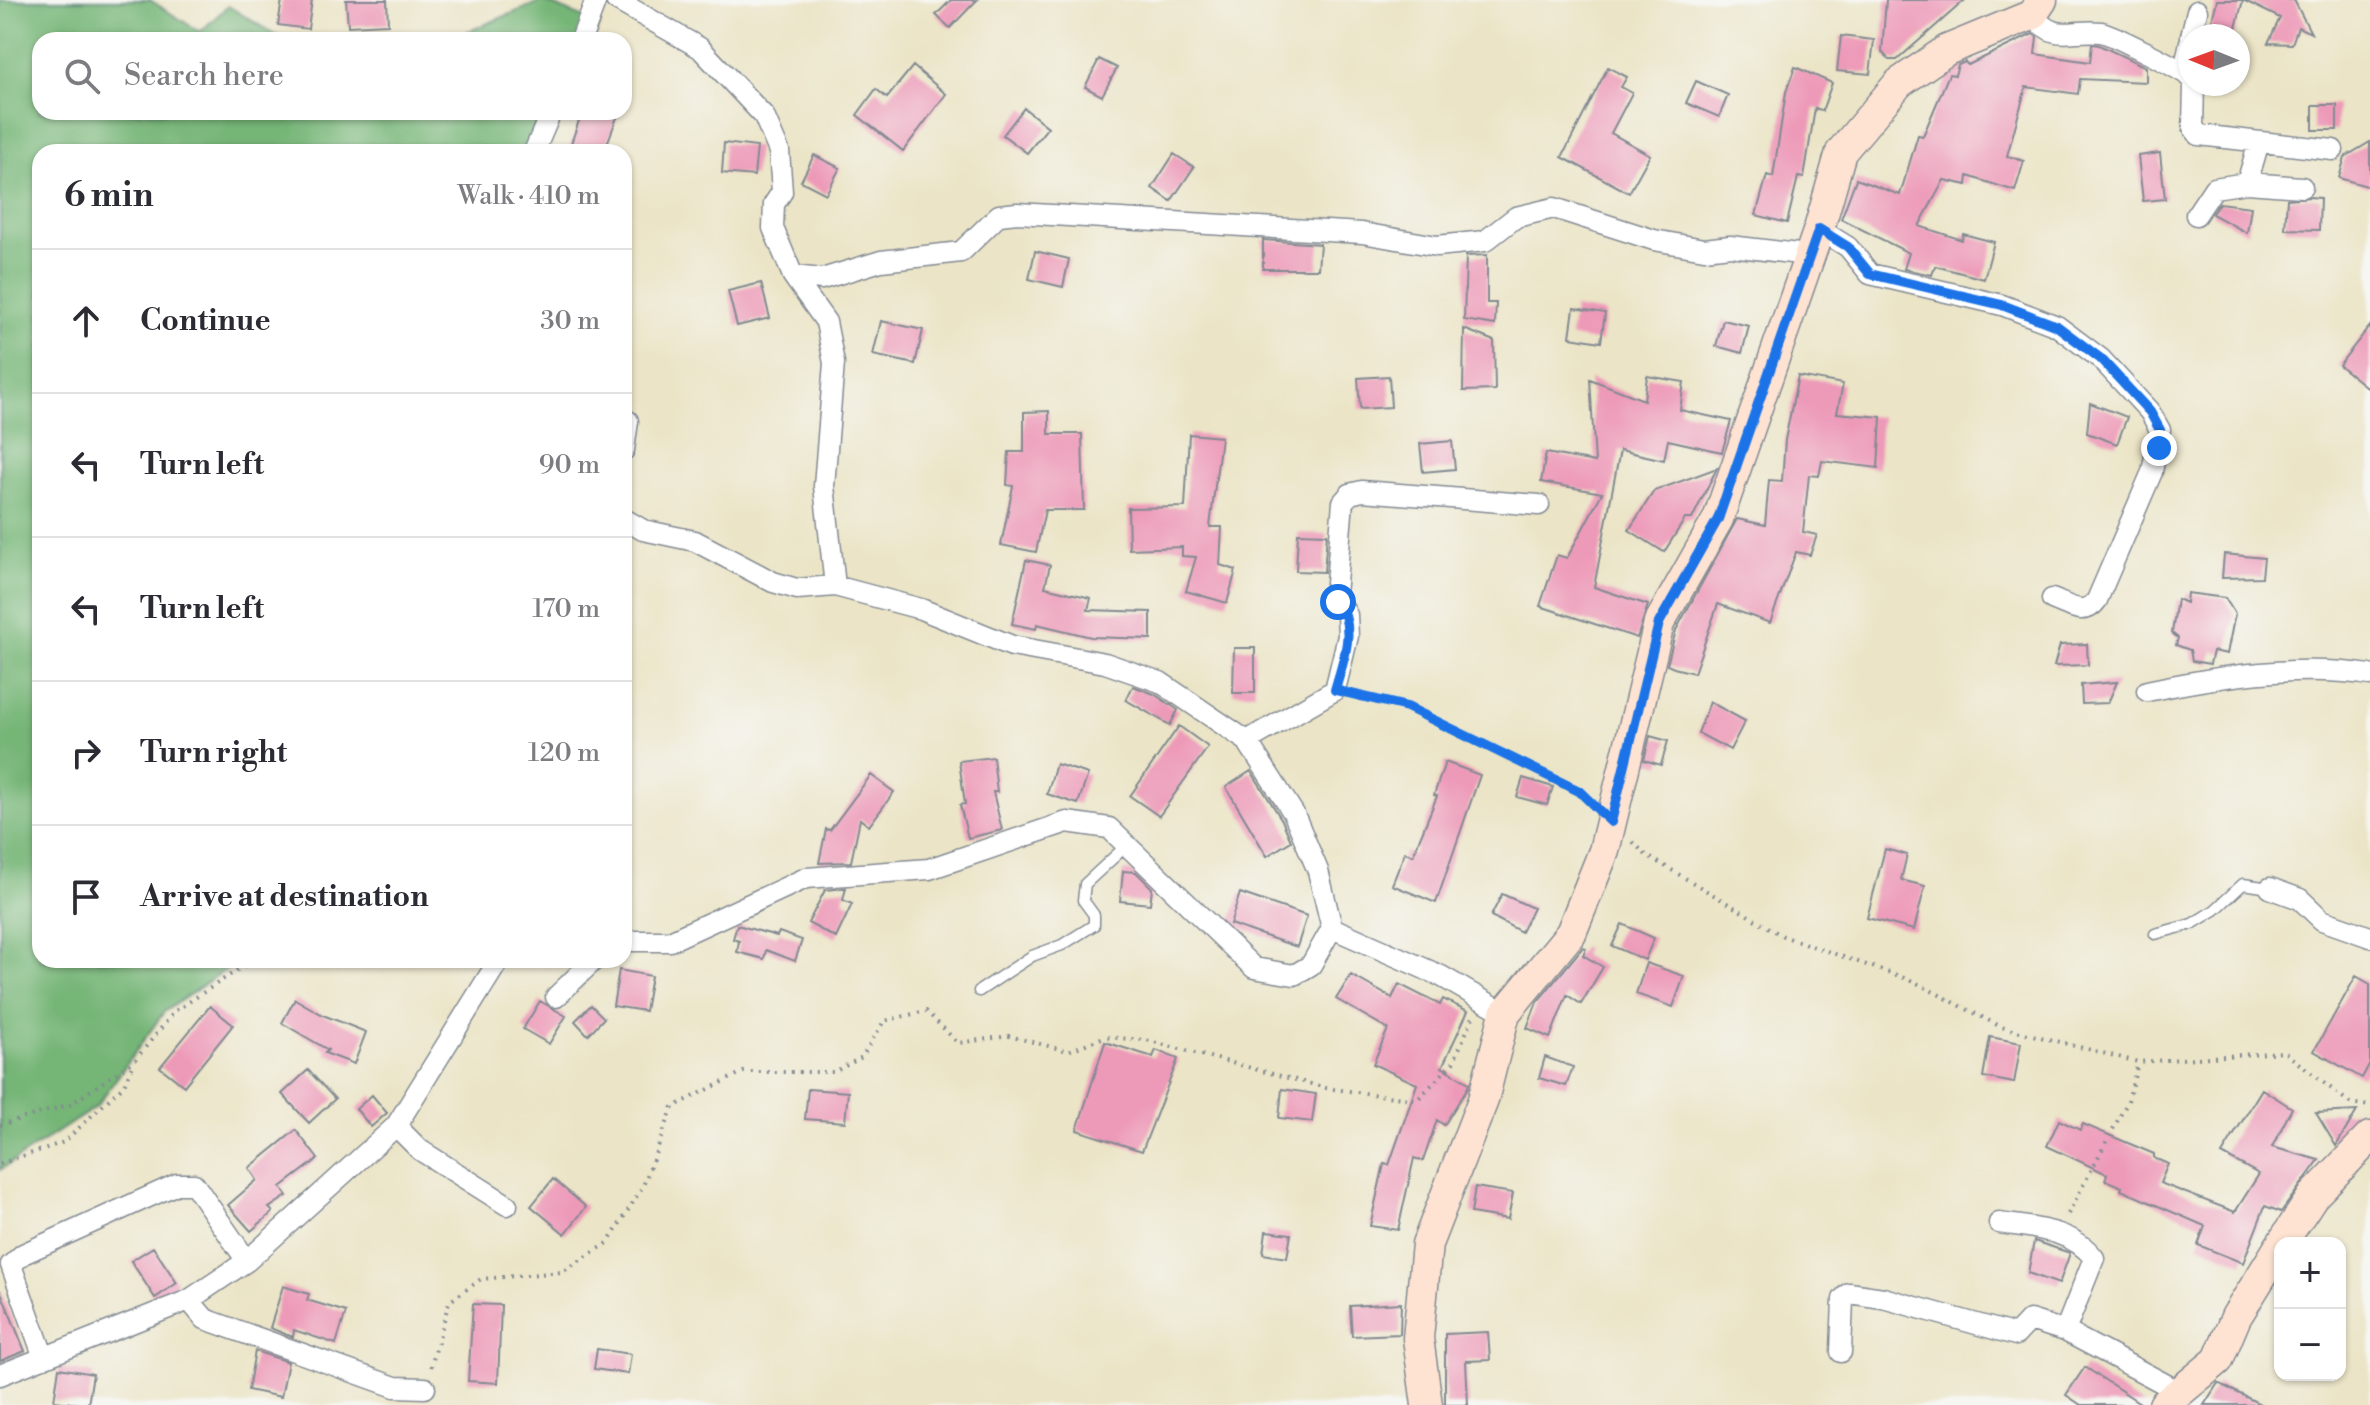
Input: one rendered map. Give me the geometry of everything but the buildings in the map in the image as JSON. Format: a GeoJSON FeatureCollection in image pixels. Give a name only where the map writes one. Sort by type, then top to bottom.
{"type":"FeatureCollection","features":[{"type":"Feature","properties":{"kind":"street"},"geometry":{"type":"LineString","coordinates":[[584,32],[596,0]]}},
{"type":"Feature","properties":{"kind":"street"},"geometry":{"type":"LineString","coordinates":[[616,0],[700,48],[764,116],[779,151],[782,192],[774,204],[773,228],[793,276],[826,322],[834,363],[824,486],[835,586]]}},
{"type":"Feature","properties":{"kind":"street"},"geometry":{"type":"LineString","coordinates":[[1427,1405],[1418,1338],[1427,1244],[1483,1100],[1493,1006],[1571,933],[1604,851],[1659,623],[1718,519],[1814,242],[1841,152],[1899,83],[1947,50],[2037,8],[2042,27],[2065,36],[2103,32],[2178,71]]}},
{"type":"Feature","properties":{"kind":"street"},"geometry":{"type":"LineString","coordinates":[[2194,24],[2197,11]]}},
{"type":"Feature","properties":{"kind":"street"},"geometry":{"type":"LineString","coordinates":[[2191,96],[2193,127],[2199,135],[2333,150]]}},
{"type":"Feature","properties":{"kind":"street"},"geometry":{"type":"LineString","coordinates":[[537,144],[548,120]]}},
{"type":"Feature","properties":{"kind":"street"},"geometry":{"type":"LineString","coordinates":[[2247,183],[2259,142]]}},
{"type":"Feature","properties":{"kind":"street"},"geometry":{"type":"LineString","coordinates":[[2196,215],[2214,188],[2247,183],[2302,187]]}},
{"type":"Feature","properties":{"kind":"street"},"geometry":{"type":"LineString","coordinates":[[793,276],[822,279],[881,261],[961,252],[999,215],[1017,213],[1362,233],[1437,246],[1485,241],[1516,217],[1554,208],[1654,240],[1704,249],[1814,242],[1848,247],[1870,274],[2002,305],[2057,326],[2101,359],[2150,412],[2160,430],[2152,472],[2097,600],[2091,609],[2083,611],[2052,599]]}},
{"type":"Feature","properties":{"kind":"street"},"geometry":{"type":"LineString","coordinates":[[1247,741],[1335,690],[1348,636],[1347,615],[1335,595],[1343,502],[1350,494],[1362,491],[1539,505]]}},
{"type":"Feature","properties":{"kind":"street"},"geometry":{"type":"LineString","coordinates":[[632,524],[643,530],[695,541],[773,582],[797,589],[835,586],[921,609],[1012,646],[1105,663],[1160,682],[1247,741],[1294,814],[1318,871],[1332,928],[1311,965],[1294,975],[1254,968],[1109,828],[1067,822],[929,869],[806,878],[670,941],[632,942]]}},
{"type":"Feature","properties":{"kind":"street"},"geometry":{"type":"LineString","coordinates":[[2147,691],[2221,676],[2342,671],[2370,675]]}},
{"type":"Feature","properties":{"kind":"street"},"geometry":{"type":"LineString","coordinates":[[2270,888],[2300,899],[2322,920],[2370,937]]}},
{"type":"Feature","properties":{"kind":"street"},"geometry":{"type":"LineString","coordinates":[[1332,928],[1441,976],[1493,1006]]}},
{"type":"Feature","properties":{"kind":"street"},"geometry":{"type":"LineString","coordinates":[[0,1375],[189,1300],[247,1261],[396,1126],[438,1064],[494,968]]}},
{"type":"Feature","properties":{"kind":"street"},"geometry":{"type":"LineString","coordinates":[[556,997],[586,968]]}},
{"type":"Feature","properties":{"kind":"street"},"geometry":{"type":"LineString","coordinates":[[396,1126],[420,1150],[507,1205]]}},
{"type":"Feature","properties":{"kind":"street"},"geometry":{"type":"LineString","coordinates":[[2286,1237],[2313,1196],[2370,1137]]}},
{"type":"Feature","properties":{"kind":"street"},"geometry":{"type":"LineString","coordinates":[[44,1358],[11,1265],[23,1254],[177,1184],[194,1184],[247,1261]]}},
{"type":"Feature","properties":{"kind":"street"},"geometry":{"type":"LineString","coordinates":[[1999,1223],[2058,1234],[2089,1251],[2094,1258],[2065,1331]]}},
{"type":"Feature","properties":{"kind":"street"},"geometry":{"type":"LineString","coordinates":[[1841,1352],[1843,1299],[1849,1293],[1883,1298],[2016,1335],[2030,1320],[2065,1331],[2171,1398],[2218,1360],[2236,1317],[2274,1255]]}},
{"type":"Feature","properties":{"kind":"street"},"geometry":{"type":"LineString","coordinates":[[189,1300],[205,1319],[395,1387],[425,1388]]}},
{"type":"Feature","properties":{"kind":"lane"},"geometry":{"type":"LineString","coordinates":[[979,991],[1032,956],[1062,945],[1094,925],[1094,915],[1083,900],[1085,884],[1127,845]]}},
{"type":"Feature","properties":{"kind":"lane"},"geometry":{"type":"LineString","coordinates":[[2155,934],[2192,924],[2215,910],[2243,884],[2270,888]]}},
{"type":"Feature","properties":{"kind":"path"},"geometry":{"type":"LineString","coordinates":[[1335,690],[1407,707],[1579,791],[1646,855],[1783,936],[1913,981],[2001,1027],[2138,1062],[2284,1052],[2350,1103],[2370,1106]]}},
{"type":"Feature","properties":{"kind":"path"},"geometry":{"type":"LineString","coordinates":[[0,1164],[64,1142],[124,1085],[135,1060],[175,1011],[241,968]]}},
{"type":"Feature","properties":{"kind":"path"},"geometry":{"type":"LineString","coordinates":[[425,1388],[449,1302],[481,1279],[562,1272],[608,1243],[643,1186],[673,1107],[743,1072],[834,1072],[862,1057],[884,1021],[926,1011],[958,1043],[1009,1036],[1068,1051],[1104,1037],[1146,1040],[1326,1088],[1417,1100],[1453,1063],[1493,1006]]}},
{"type":"Feature","properties":{"kind":"path"},"geometry":{"type":"LineString","coordinates":[[0,1125],[71,1104],[135,1060]]}},
{"type":"Feature","properties":{"kind":"path"},"geometry":{"type":"LineString","coordinates":[[2058,1234],[2128,1101],[2138,1062]]}},
{"type":"Feature","properties":{"kind":"green space"},"geometry":{"type":"Polygon","coordinates":[[[0,0],[150,0],[200,32],[32,32],[32,120],[556,120],[545,144],[32,144],[32,968],[228,968],[164,1012],[96,1107],[0,1170],[0,0]]]}},
{"type":"Feature","properties":{"kind":"green space"},"geometry":{"type":"Polygon","coordinates":[[[542,1],[600,24],[596,32],[466,32],[542,1]]]}},
{"type":"Feature","properties":{"kind":"green space"},"geometry":{"type":"Polygon","coordinates":[[[228,6],[271,32],[200,32],[228,6]]]}},
{"type":"Feature","properties":{"kind":"route"},"geometry":{"type":"LineString","coordinates":[[1338,602],[1347,615],[1348,636],[1335,690],[1407,707],[1579,791],[1611,822],[1659,623],[1718,519],[1819,229],[1848,247],[1870,274],[2002,305],[2057,326],[2101,359],[2150,412],[2160,430],[2159,448]]}}]}
